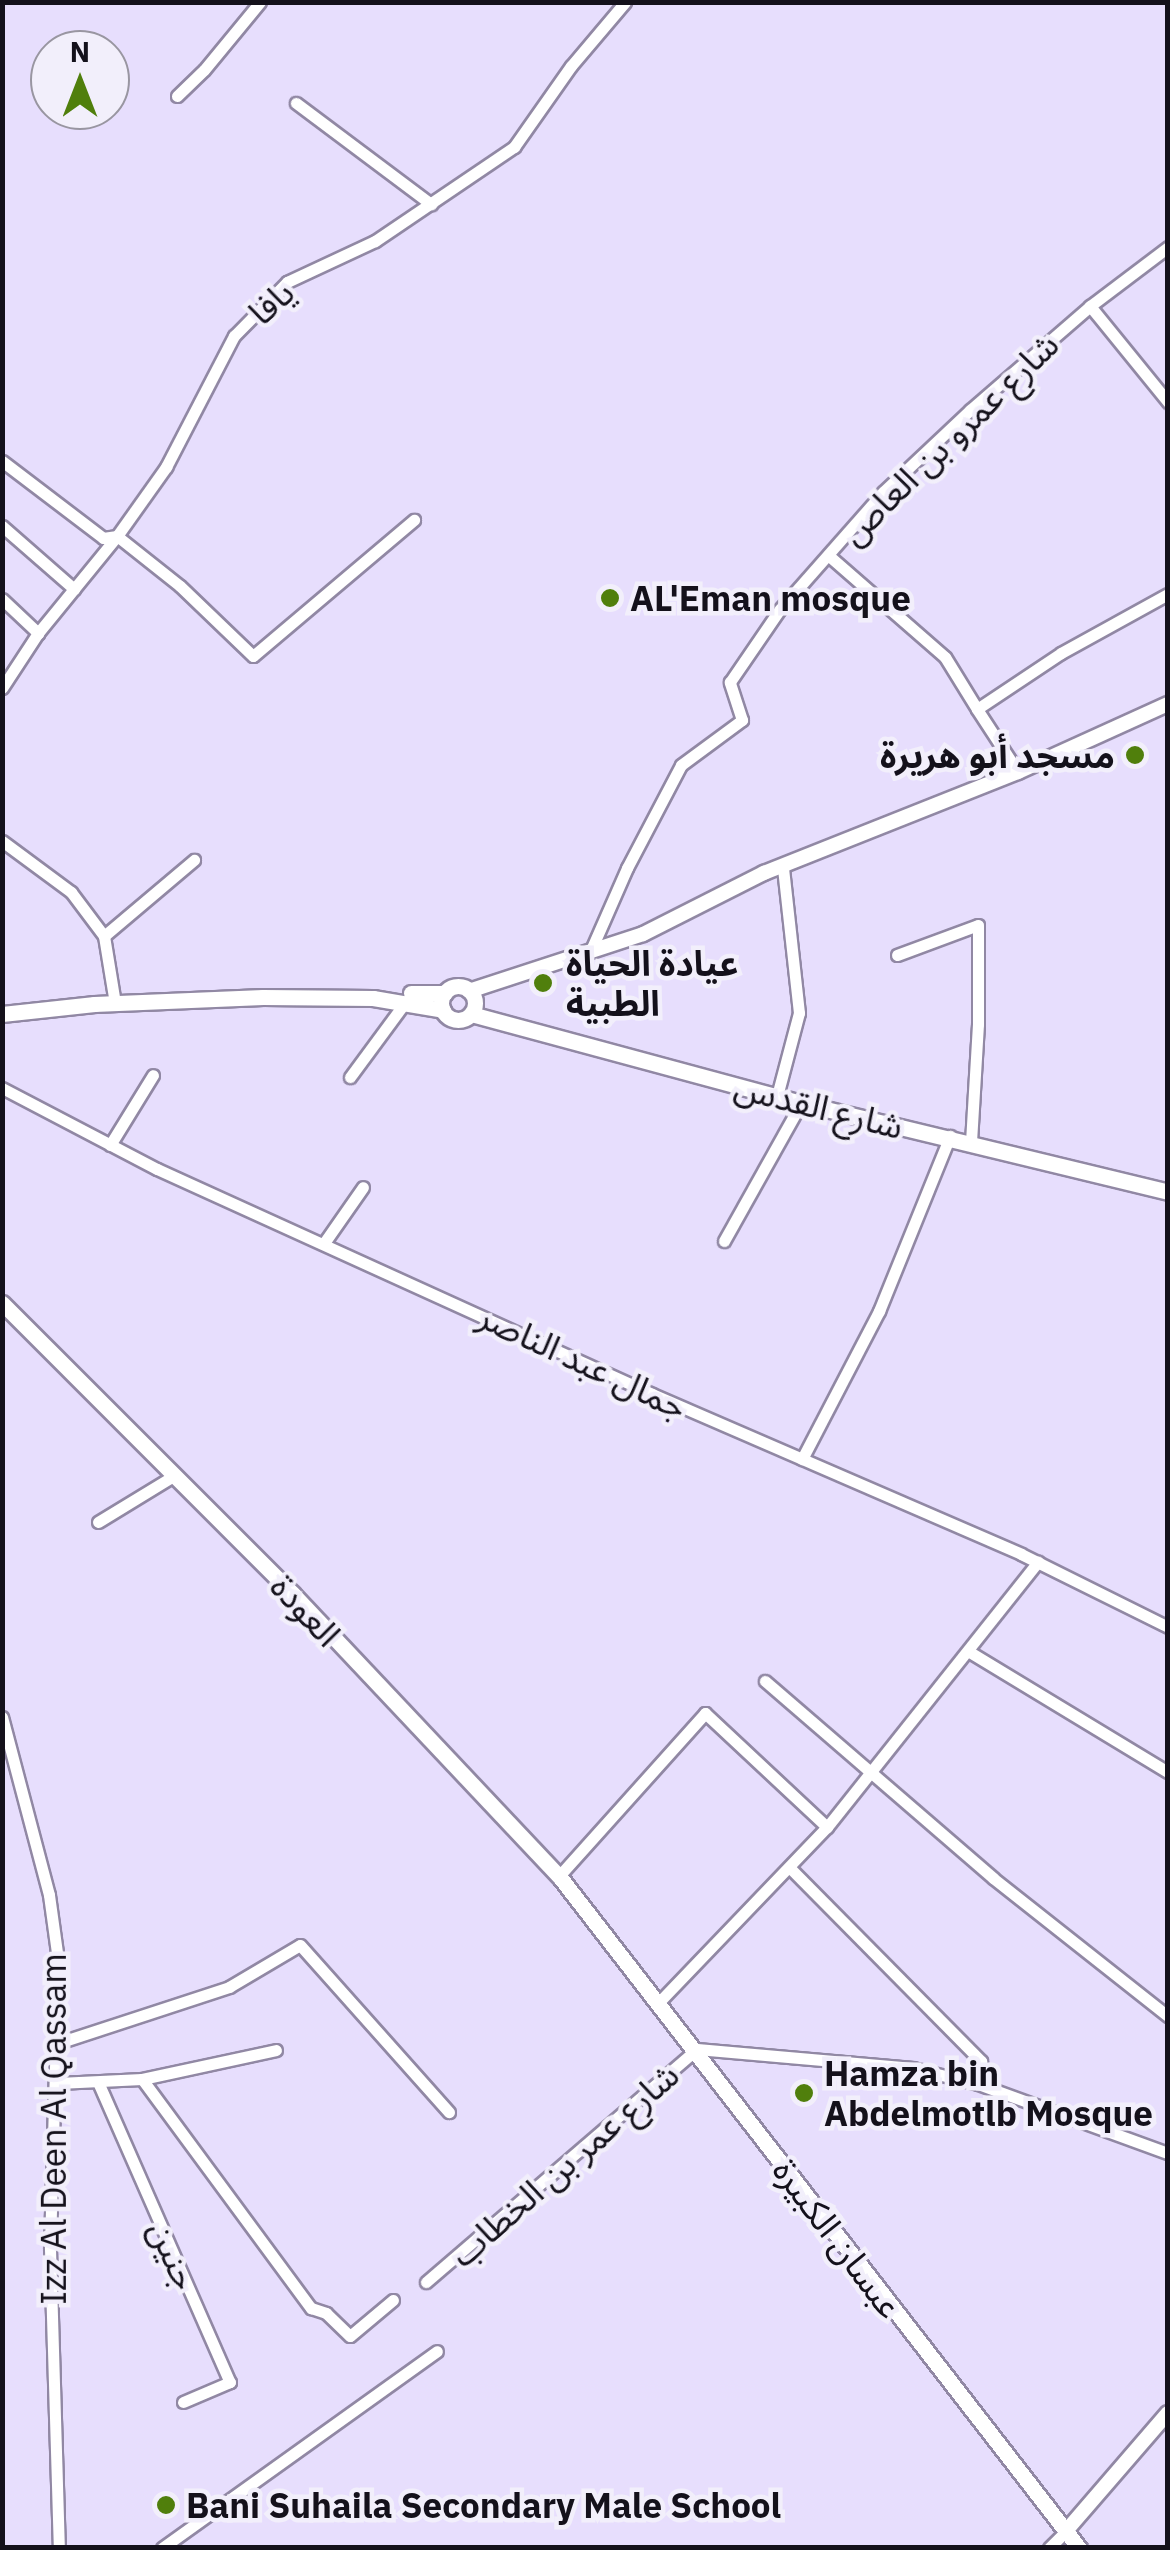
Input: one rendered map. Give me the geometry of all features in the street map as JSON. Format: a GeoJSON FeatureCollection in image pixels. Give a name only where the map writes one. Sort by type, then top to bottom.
{"type":"FeatureCollection","features":[{"type":"Feature","properties":{"kind":"main road"},"geometry":{"type":"LineString","coordinates":[[456,987],[469,990],[475,1002],[471,1014],[454,1020],[444,1002],[456,987]]}},
{"type":"Feature","properties":{"kind":"main road"},"geometry":{"type":"LineString","coordinates":[[2,1014],[161,992],[271,988],[444,1002]]}},
{"type":"Feature","properties":{"kind":"main road"},"geometry":{"type":"LineString","coordinates":[[114,1001],[282,996],[444,1002]]}},
{"type":"Feature","properties":{"kind":"main road","name":"شارع القدس"},"geometry":{"type":"LineString","coordinates":[[471,1014],[801,1103],[971,1141],[1168,1192]]}},
{"type":"Feature","properties":{"kind":"main road","name":"العودة"},"geometry":{"type":"LineString","coordinates":[[2,1303],[175,1475],[559,1876],[600,1926]]}},
{"type":"Feature","properties":{"kind":"main road","name":"عبسان الكبيرة"},"geometry":{"type":"LineString","coordinates":[[600,1926],[868,2279],[1080,2548]]}},
{"type":"Feature","properties":{"kind":"street"},"geometry":{"type":"LineString","coordinates":[[176,96],[204,70],[260,2]]}},
{"type":"Feature","properties":{"kind":"street","name":"يافا"},"geometry":{"type":"LineString","coordinates":[[2,688],[38,633],[117,536],[166,467],[234,336],[287,282],[374,241],[514,147],[571,66],[626,2]]}},
{"type":"Feature","properties":{"kind":"street"},"geometry":{"type":"LineString","coordinates":[[296,103],[431,204]]}},
{"type":"Feature","properties":{"kind":"street","name":"شارع عمرو بن العاص"},"geometry":{"type":"LineString","coordinates":[[591,950],[627,868],[680,765],[742,720],[730,682],[780,609],[883,492],[1090,306],[1168,247]]}},
{"type":"Feature","properties":{"kind":"street"},"geometry":{"type":"LineString","coordinates":[[1090,306],[1168,402]]}},
{"type":"Feature","properties":{"kind":"street"},"geometry":{"type":"LineString","coordinates":[[2,461],[103,538],[117,536],[180,586],[252,656],[414,520]]}},
{"type":"Feature","properties":{"kind":"street"},"geometry":{"type":"LineString","coordinates":[[2,526],[74,589]]}},
{"type":"Feature","properties":{"kind":"street"},"geometry":{"type":"LineString","coordinates":[[828,555],[944,656],[1018,772]]}},
{"type":"Feature","properties":{"kind":"street"},"geometry":{"type":"LineString","coordinates":[[977,709],[1060,654],[1168,594]]}},
{"type":"Feature","properties":{"kind":"street"},"geometry":{"type":"LineString","coordinates":[[2,598],[38,633]]}},
{"type":"Feature","properties":{"kind":"street"},"geometry":{"type":"LineString","coordinates":[[469,990],[643,934],[783,867],[1018,772],[1168,704]]}},
{"type":"Feature","properties":{"kind":"street"},"geometry":{"type":"LineString","coordinates":[[2,841],[71,892],[104,936],[114,1001]]}},
{"type":"Feature","properties":{"kind":"street"},"geometry":{"type":"LineString","coordinates":[[104,936],[194,860]]}},
{"type":"Feature","properties":{"kind":"street"},"geometry":{"type":"LineString","coordinates":[[776,1096],[798,1013],[783,867]]}},
{"type":"Feature","properties":{"kind":"street"},"geometry":{"type":"LineString","coordinates":[[898,955],[978,925],[978,1024],[971,1141]]}},
{"type":"Feature","properties":{"kind":"street"},"geometry":{"type":"LineString","coordinates":[[350,1077],[406,1001]]}},
{"type":"Feature","properties":{"kind":"street"},"geometry":{"type":"LineString","coordinates":[[110,1145],[152,1076]]}},
{"type":"Feature","properties":{"kind":"street","name":"جمال عبد الناصر"},"geometry":{"type":"LineString","coordinates":[[2,1088],[110,1145],[1038,1562],[1168,1627]]}},
{"type":"Feature","properties":{"kind":"street"},"geometry":{"type":"LineString","coordinates":[[724,1241],[801,1103]]}},
{"type":"Feature","properties":{"kind":"street"},"geometry":{"type":"LineString","coordinates":[[802,1459],[879,1311],[950,1136]]}},
{"type":"Feature","properties":{"kind":"street"},"geometry":{"type":"LineString","coordinates":[[324,1242],[363,1188]]}},
{"type":"Feature","properties":{"kind":"street"},"geometry":{"type":"LineString","coordinates":[[98,1522],[175,1475]]}},
{"type":"Feature","properties":{"kind":"street"},"geometry":{"type":"LineString","coordinates":[[660,2001],[827,1827],[1038,1562]]}},
{"type":"Feature","properties":{"kind":"street"},"geometry":{"type":"LineString","coordinates":[[968,1651],[1168,1772]]}},
{"type":"Feature","properties":{"kind":"street"},"geometry":{"type":"LineString","coordinates":[[765,1681],[993,1878],[1168,2016]]}},
{"type":"Feature","properties":{"kind":"street"},"geometry":{"type":"LineString","coordinates":[[559,1876],[705,1713],[827,1827]]}},
{"type":"Feature","properties":{"kind":"street","name":"Izz Al Deen Al Qassam"},"geometry":{"type":"LineString","coordinates":[[2,1717],[49,1896],[58,1960],[58,2083],[50,2249],[59,2548]]}},
{"type":"Feature","properties":{"kind":"street"},"geometry":{"type":"LineString","coordinates":[[790,1868],[981,2062],[978,2084]]}},
{"type":"Feature","properties":{"kind":"street"},"geometry":{"type":"LineString","coordinates":[[58,2044],[230,1988],[300,1944],[449,2112]]}},
{"type":"Feature","properties":{"kind":"street"},"geometry":{"type":"LineString","coordinates":[[58,2083],[142,2079],[276,2050]]}},
{"type":"Feature","properties":{"kind":"street","name":"شارع عمر بن الخطاب"},"geometry":{"type":"LineString","coordinates":[[426,2282],[697,2050],[913,2068],[978,2084],[1168,2152]]}},
{"type":"Feature","properties":{"kind":"street"},"geometry":{"type":"LineString","coordinates":[[142,2079],[310,2308],[326,2313],[350,2336],[393,2300]]}},
{"type":"Feature","properties":{"kind":"street","name":"جنين"},"geometry":{"type":"LineString","coordinates":[[98,2082],[230,2382],[183,2402]]}},
{"type":"Feature","properties":{"kind":"street"},"geometry":{"type":"LineString","coordinates":[[162,2548],[437,2352]]}},
{"type":"Feature","properties":{"kind":"street"},"geometry":{"type":"LineString","coordinates":[[1049,2548],[1168,2413]]}},
{"type":"Feature","properties":{"kind":"place","name":"AL'Eman mosque"},"geometry":{"type":"Point","coordinates":[610,598]}},
{"type":"Feature","properties":{"kind":"place","name":"مسجد أبو هريرة"},"geometry":{"type":"Point","coordinates":[1135,755]}},
{"type":"Feature","properties":{"kind":"place","name":"عيادة الحياة الطبية"},"geometry":{"type":"Point","coordinates":[543,983]}},
{"type":"Feature","properties":{"kind":"place","name":"Hamza bin Abdelmotlb Mosque"},"geometry":{"type":"Point","coordinates":[804,2093]}},
{"type":"Feature","properties":{"kind":"place","name":"Bani Suhaila Secondary Male School"},"geometry":{"type":"Point","coordinates":[166,2505]}}]}
